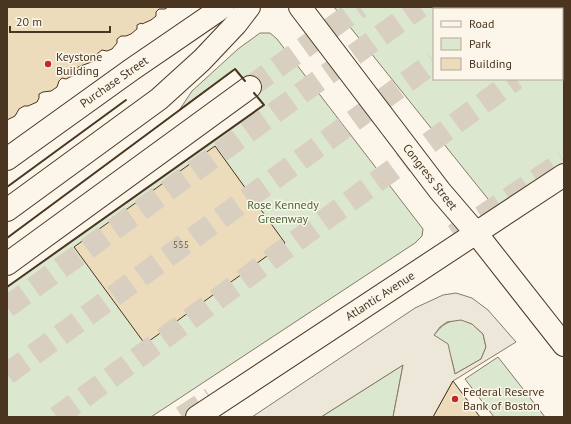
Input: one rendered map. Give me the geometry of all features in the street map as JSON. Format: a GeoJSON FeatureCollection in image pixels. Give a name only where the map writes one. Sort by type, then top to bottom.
{"type":"FeatureCollection","features":[{"type":"Feature","properties":{"kind":"main road","name":"Purchase Street"},"geometry":{"type":"LineString","coordinates":[[7,159],[130,70],[223,7]]}},
{"type":"Feature","properties":{"kind":"main road"},"geometry":{"type":"LineString","coordinates":[[7,210],[159,100],[202,60],[236,24],[249,7]]}},
{"type":"Feature","properties":{"kind":"main road","name":"Congress Street"},"geometry":{"type":"LineString","coordinates":[[300,7],[440,191],[476,233],[564,345]]}},
{"type":"Feature","properties":{"kind":"main road"},"geometry":{"type":"LineString","coordinates":[[7,264],[250,87]]}},
{"type":"Feature","properties":{"kind":"main road","name":"Atlantic Avenue"},"geometry":{"type":"LineString","coordinates":[[197,417],[564,175]]}},
{"type":"Feature","properties":{"kind":"green space"},"geometry":{"type":"Polygon","coordinates":[[[334,7],[564,7],[564,163],[496,209],[334,7]]]}},
{"type":"Feature","properties":{"kind":"green space","name":"Rose Kennedy Greenway"},"geometry":{"type":"Polygon","coordinates":[[[260,33],[270,33],[277,39],[423,229],[422,236],[415,243],[151,417],[7,417],[7,287],[264,105],[235,69],[180,109],[192,91],[238,49],[260,33]]]}},
{"type":"Feature","properties":{"kind":"green space"},"geometry":{"type":"Polygon","coordinates":[[[461,319],[472,324],[483,334],[486,347],[481,359],[455,374],[452,361],[434,335],[445,324],[461,319]]]}},
{"type":"Feature","properties":{"kind":"green space"},"geometry":{"type":"Polygon","coordinates":[[[498,357],[545,417],[494,417],[465,379],[498,357]]]}},
{"type":"Feature","properties":{"kind":"green space"},"geometry":{"type":"Polygon","coordinates":[[[403,365],[393,417],[321,417],[403,365]]]}},
{"type":"Feature","properties":{"kind":"shaded area"},"geometry":{"type":"Polygon","coordinates":[[[456,293],[472,298],[488,310],[516,342],[453,381],[433,417],[393,417],[403,365],[321,417],[252,417],[415,308],[443,295],[456,293]],[[461,320],[447,322],[440,327],[434,335],[448,344],[455,374],[481,359],[486,347],[483,334],[472,324],[461,320]]]}},
{"type":"Feature","properties":{"kind":"building","name":"Keystone Building"},"geometry":{"type":"Polygon","coordinates":[[[7,7],[168,7],[165,9],[159,9],[156,12],[156,16],[151,20],[137,25],[137,29],[131,34],[121,36],[117,39],[117,43],[112,49],[107,51],[102,50],[98,53],[94,61],[78,67],[74,75],[66,79],[62,78],[57,87],[51,91],[39,94],[37,102],[19,109],[15,116],[7,120],[7,7]]]}},
{"type":"Feature","properties":{"kind":"building"},"geometry":{"type":"Polygon","coordinates":[[[215,146],[285,243],[145,344],[74,247],[215,146]]]}},
{"type":"Feature","properties":{"kind":"building","name":"Federal Reserve Bank of Boston"},"geometry":{"type":"Polygon","coordinates":[[[453,381],[480,417],[433,417],[453,381]]]}},
{"type":"Feature","properties":{"kind":"tunnel"},"geometry":{"type":"LineString","coordinates":[[250,87],[360,7]]}},
{"type":"Feature","properties":{"kind":"tunnel"},"geometry":{"type":"LineString","coordinates":[[7,307],[420,7]]}},
{"type":"Feature","properties":{"kind":"tunnel"},"geometry":{"type":"LineString","coordinates":[[7,374],[433,63]]}},
{"type":"Feature","properties":{"kind":"tunnel"},"geometry":{"type":"LineString","coordinates":[[57,417],[515,80]]}},
{"type":"Feature","properties":{"kind":"tunnel"},"geometry":{"type":"LineString","coordinates":[[454,235],[564,161]]}},
{"type":"Feature","properties":{"kind":"tunnel"},"geometry":{"type":"LineString","coordinates":[[182,417],[211,398]]}},
{"type":"Feature","properties":{"kind":"wall"},"geometry":{"type":"LineString","coordinates":[[7,238],[235,69],[245,81]]}},
{"type":"Feature","properties":{"kind":"wall"},"geometry":{"type":"LineString","coordinates":[[7,287],[264,105],[254,93]]}},
{"type":"Feature","properties":{"kind":"wall"},"geometry":{"type":"LineString","coordinates":[[7,187],[126,100]]}},
{"type":"Feature","properties":{"kind":"place","name":"Keystone Building"},"geometry":{"type":"Point","coordinates":[48,64]}},
{"type":"Feature","properties":{"kind":"place","name":"Federal Reserve Bank of Boston"},"geometry":{"type":"Point","coordinates":[455,399]}}]}
